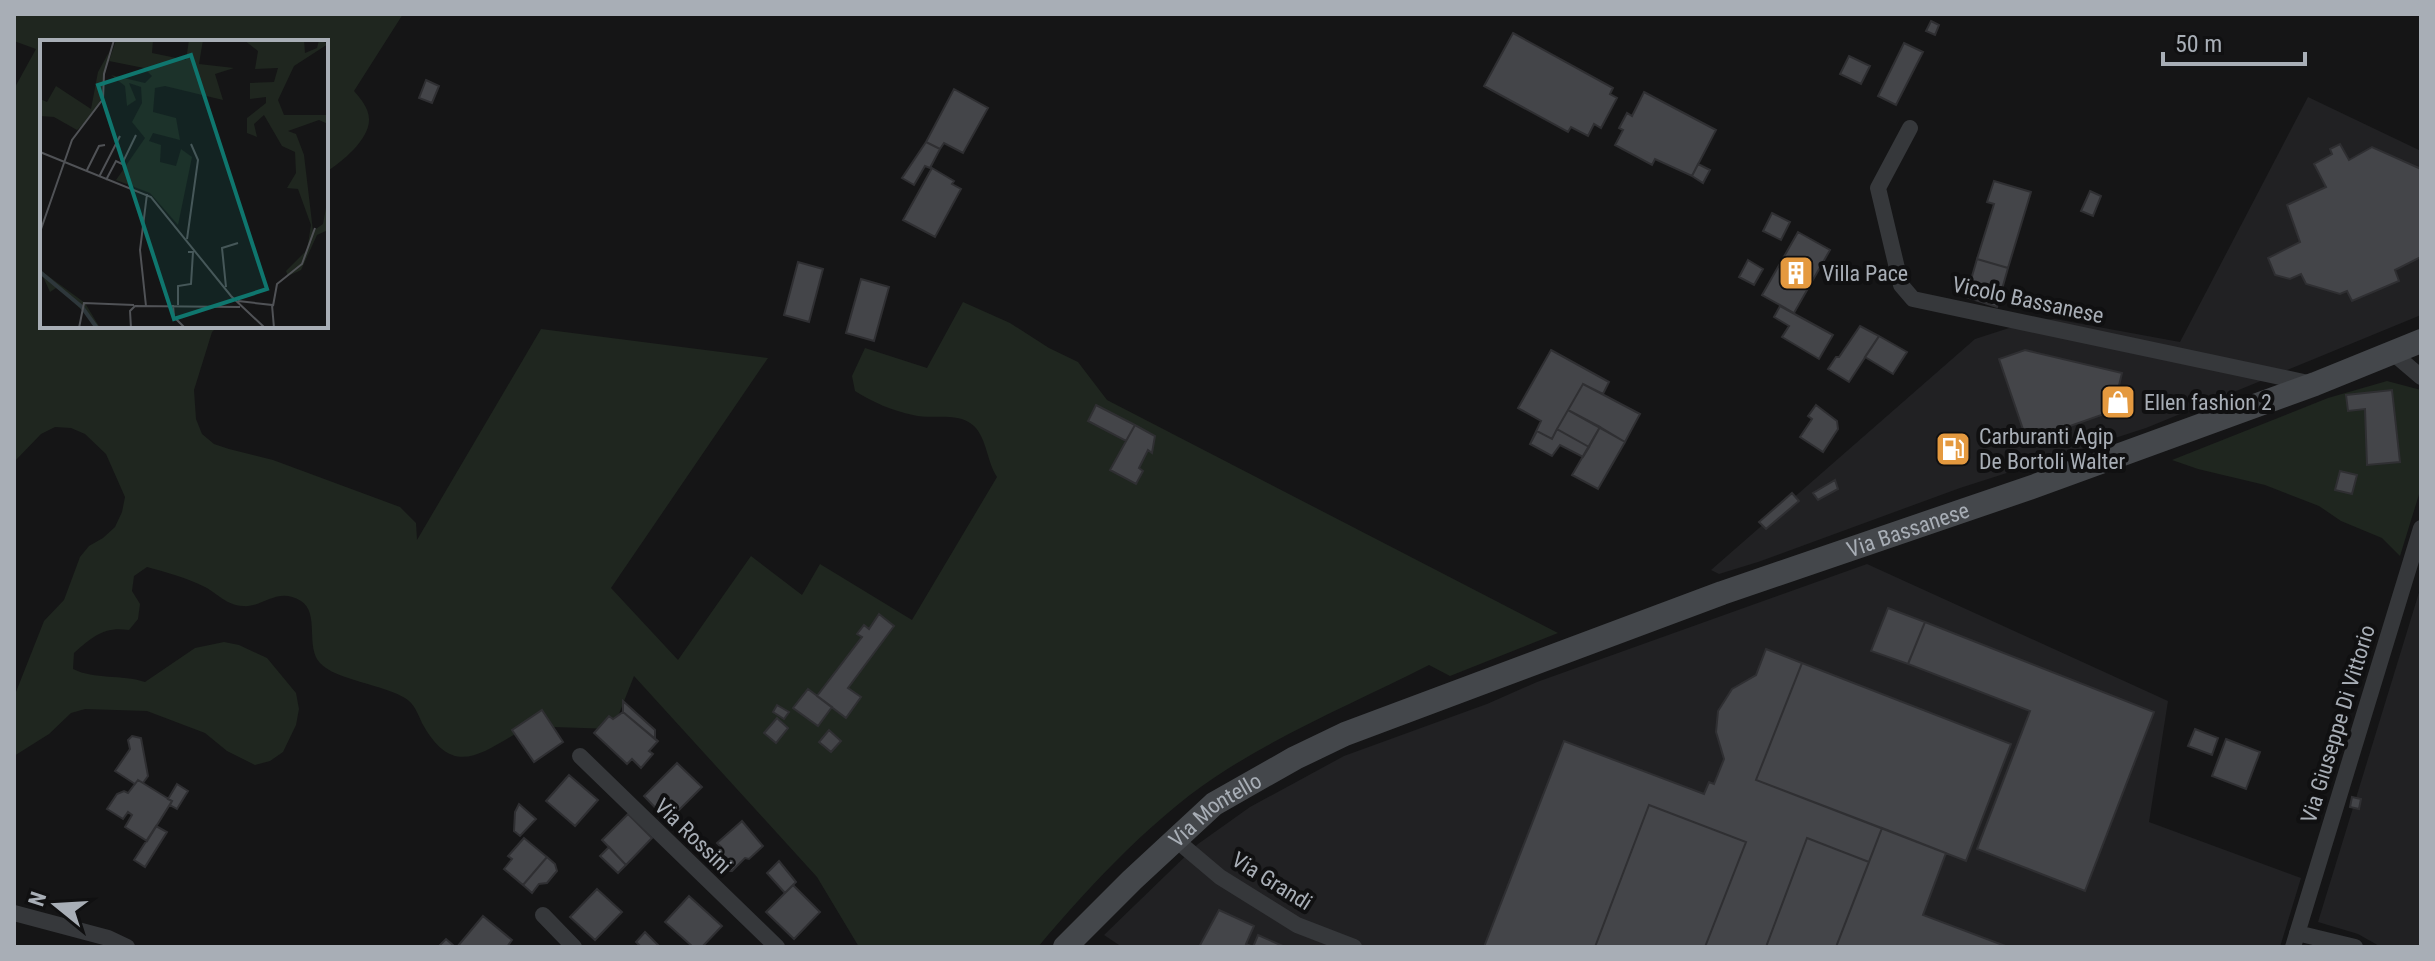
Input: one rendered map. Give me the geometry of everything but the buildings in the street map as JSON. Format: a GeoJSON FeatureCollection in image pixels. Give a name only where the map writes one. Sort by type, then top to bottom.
{"type":"FeatureCollection","features":[{"type":"Feature","properties":{"kind":"main road","name":"Via Bassanese"},"geometry":{"type":"LineString","coordinates":[[1392,716],[1722,593],[2020,491],[2315,384],[2421,341]]}},
{"type":"Feature","properties":{"kind":"main road","name":"Via Montello"},"geometry":{"type":"LineString","coordinates":[[1065,947],[1214,804],[1295,758],[1392,716]]}},
{"type":"Feature","properties":{"kind":"street","name":"Vicolo Bassanese"},"geometry":{"type":"LineString","coordinates":[[1910,128],[1878,188],[1901,285],[1913,299],[2315,384]]}},
{"type":"Feature","properties":{"kind":"street"},"geometry":{"type":"LineString","coordinates":[[2394,354],[2421,377]]}},
{"type":"Feature","properties":{"kind":"street","name":"Via Giuseppe Di Vittorio"},"geometry":{"type":"LineString","coordinates":[[2295,940],[2421,528]]}},
{"type":"Feature","properties":{"kind":"street","name":"Via Rossini"},"geometry":{"type":"LineString","coordinates":[[580,756],[777,947]]}},
{"type":"Feature","properties":{"kind":"street","name":"Via Grandi"},"geometry":{"type":"LineString","coordinates":[[1175,839],[1220,877],[1297,925],[1354,947]]}},
{"type":"Feature","properties":{"kind":"street"},"geometry":{"type":"LineString","coordinates":[[14,913],[108,938],[127,947]]}},
{"type":"Feature","properties":{"kind":"street"},"geometry":{"type":"LineString","coordinates":[[543,915],[574,947]]}},
{"type":"Feature","properties":{"kind":"street"},"geometry":{"type":"LineString","coordinates":[[2295,940],[2355,947]]}},
{"type":"Feature","properties":{"kind":"shaded area"},"geometry":{"type":"Polygon","coordinates":[[[14,14],[403,14],[354,91],[369,115],[365,134],[347,156],[328,170],[328,40],[40,40],[40,328],[216,328],[212,332],[194,390],[196,419],[202,434],[214,444],[273,460],[400,507],[416,523],[417,540],[541,329],[768,358],[611,588],[678,660],[751,556],[802,595],[820,564],[912,620],[997,477],[982,437],[968,421],[913,415],[883,406],[855,391],[852,376],[865,348],[927,368],[963,302],[1010,323],[1078,362],[1107,400],[1558,633],[1450,676],[1429,665],[1253,753],[1203,785],[1152,827],[1080,898],[1038,947],[859,947],[817,877],[634,676],[613,729],[524,726],[480,753],[456,756],[433,740],[408,700],[396,693],[337,674],[320,663],[313,648],[310,614],[301,601],[285,596],[250,606],[237,605],[198,584],[147,567],[134,576],[132,591],[140,604],[138,619],[129,630],[105,631],[87,642],[74,653],[73,669],[90,675],[145,682],[195,648],[224,642],[239,645],[267,658],[296,693],[299,709],[296,725],[283,752],[270,761],[255,765],[227,751],[205,733],[147,711],[85,709],[71,713],[49,734],[14,756],[14,697],[44,621],[64,600],[80,557],[89,546],[115,527],[125,497],[106,454],[85,434],[71,428],[55,427],[41,434],[14,462],[14,89],[36,49],[14,41],[14,14]]]}},
{"type":"Feature","properties":{"kind":"shaded area"},"geometry":{"type":"Polygon","coordinates":[[[2308,97],[2421,151],[2421,315],[2146,428],[1960,488],[1758,562],[1719,574],[1711,570],[1975,339],[2034,320],[2055,319],[2180,342],[2308,97]]]}},
{"type":"Feature","properties":{"kind":"shaded area"},"geometry":{"type":"Polygon","coordinates":[[[2387,381],[2421,390],[2421,488],[2400,556],[2382,538],[2341,521],[2319,506],[2265,485],[2172,460],[2328,398],[2387,381]]]}},
{"type":"Feature","properties":{"kind":"shaded area"},"geometry":{"type":"Polygon","coordinates":[[[1867,564],[2168,701],[2149,822],[2301,878],[2280,947],[1122,947],[1104,935],[1198,844],[1250,807],[1344,756],[1487,704],[1537,682],[1867,564]]]}},
{"type":"Feature","properties":{"kind":"shaded area"},"geometry":{"type":"Polygon","coordinates":[[[2421,586],[2421,947],[2381,947],[2358,934],[2318,922],[2421,586]]]}},
{"type":"Feature","properties":{"kind":"place","name":"Villa Pace"},"geometry":{"type":"Point","coordinates":[1796,273]}},
{"type":"Feature","properties":{"kind":"place","name":"Ellen fashion 2"},"geometry":{"type":"Point","coordinates":[2118,402]}},
{"type":"Feature","properties":{"kind":"place","name":"Carburanti Agip De Bortoli Walter"},"geometry":{"type":"Point","coordinates":[1953,449]}}]}
